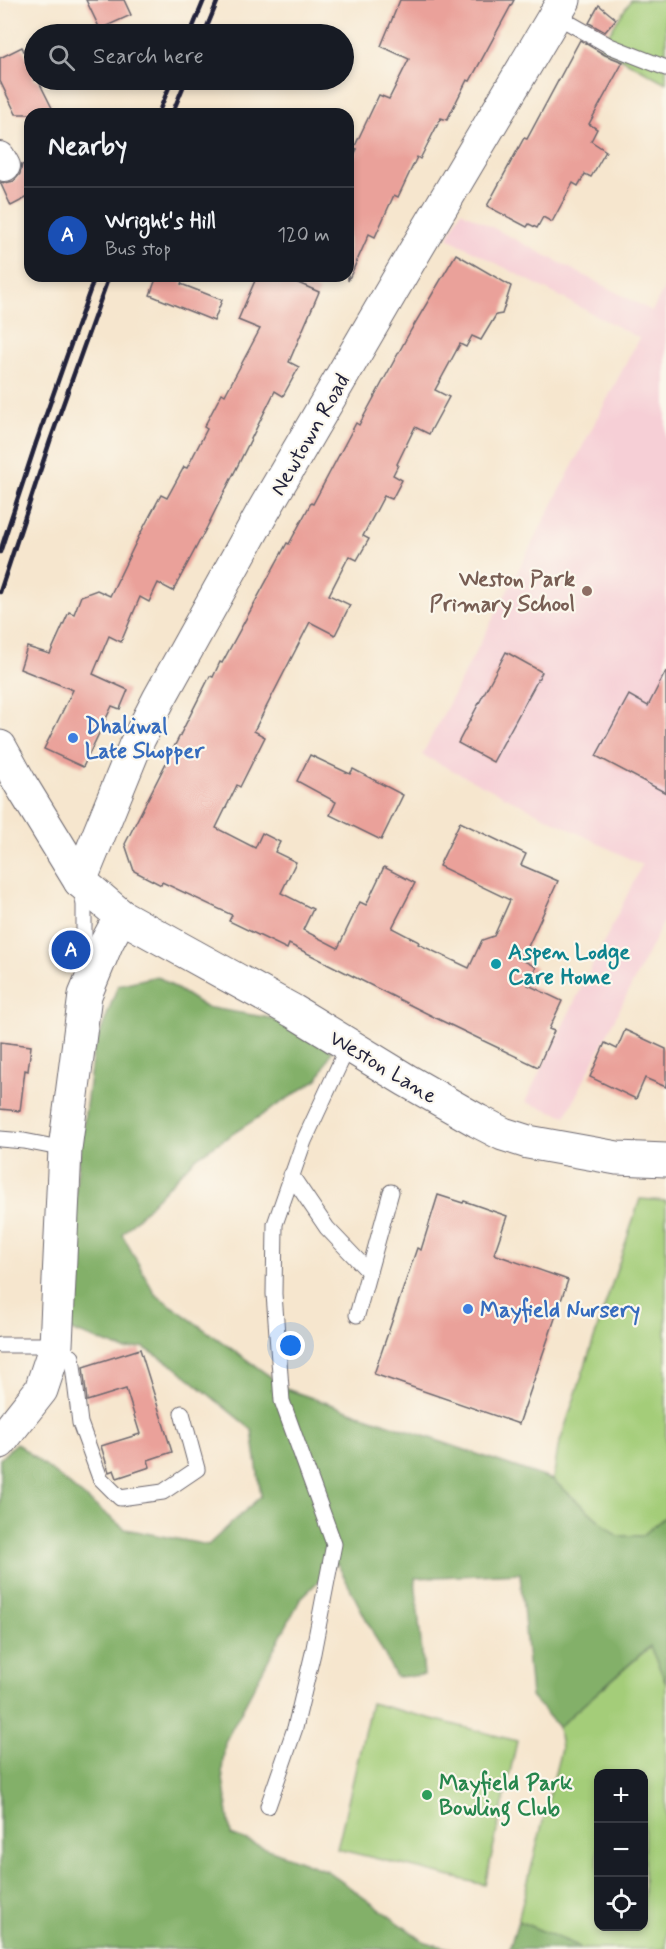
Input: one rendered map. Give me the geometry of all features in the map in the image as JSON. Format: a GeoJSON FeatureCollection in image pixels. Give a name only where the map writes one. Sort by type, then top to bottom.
{"type":"FeatureCollection","features":[{"type":"Feature","properties":{"kind":"street","name":"Newtown Road"},"geometry":{"type":"LineString","coordinates":[[80,881],[139,736],[173,673],[261,515],[560,8]]}},
{"type":"Feature","properties":{"kind":"street","name":"Weston Lane"},"geometry":{"type":"LineString","coordinates":[[0,747],[80,881],[121,916],[349,1044],[478,1121],[512,1137],[617,1158],[666,1160]]}},
{"type":"Feature","properties":{"kind":"street"},"geometry":{"type":"LineString","coordinates":[[0,1442],[41,1390],[56,1346],[65,1149],[85,995],[107,942],[121,916]]}},
{"type":"Feature","properties":{"kind":"lane"},"geometry":{"type":"LineString","coordinates":[[560,8],[610,46],[666,68]]}},
{"type":"Feature","properties":{"kind":"lane"},"geometry":{"type":"LineString","coordinates":[[80,881],[84,904],[85,995]]}},
{"type":"Feature","properties":{"kind":"lane"},"geometry":{"type":"LineString","coordinates":[[268,1806],[295,1728],[313,1653],[334,1544],[282,1401],[274,1294],[275,1224],[304,1140],[349,1044]]}},
{"type":"Feature","properties":{"kind":"lane"},"geometry":{"type":"LineString","coordinates":[[0,1139],[65,1149]]}},
{"type":"Feature","properties":{"kind":"lane"},"geometry":{"type":"LineString","coordinates":[[291,1175],[327,1228],[369,1272]]}},
{"type":"Feature","properties":{"kind":"lane"},"geometry":{"type":"LineString","coordinates":[[357,1315],[391,1192]]}},
{"type":"Feature","properties":{"kind":"lane"},"geometry":{"type":"LineString","coordinates":[[0,1345],[56,1346],[72,1357],[80,1423],[100,1478],[120,1498],[163,1492],[197,1469],[182,1413]]}},
{"type":"Feature","properties":{"kind":"shaded area","name":"Weston Park Primary School"},"geometry":{"type":"Polygon","coordinates":[[[461,211],[652,311],[666,285],[666,917],[566,1116],[525,1102],[642,865],[422,755],[639,338],[448,238],[461,211]]]}},
{"type":"Feature","properties":{"kind":"green space"},"geometry":{"type":"Polygon","coordinates":[[[631,0],[666,0],[666,83],[600,47],[631,0]]]}},
{"type":"Feature","properties":{"kind":"green space"},"geometry":{"type":"Polygon","coordinates":[[[157,976],[205,1007],[288,1021],[332,1051],[318,1079],[195,1158],[122,1234],[155,1294],[289,1390],[553,1480],[617,1536],[642,1536],[666,1516],[666,1683],[650,1646],[558,1727],[531,1696],[520,1573],[415,1578],[424,1675],[396,1677],[337,1563],[301,1598],[225,1742],[222,1771],[231,1835],[327,1871],[425,1942],[452,1949],[0,1949],[0,1459],[16,1443],[125,1529],[208,1545],[261,1496],[252,1430],[174,1366],[143,1347],[125,1350],[65,1328],[77,1174],[93,1053],[118,985],[157,976]]]}},
{"type":"Feature","properties":{"kind":"green space"},"geometry":{"type":"Polygon","coordinates":[[[640,1199],[666,1201],[666,1516],[642,1536],[617,1536],[553,1480],[558,1448],[640,1199]]]}},
{"type":"Feature","properties":{"kind":"green space"},"geometry":{"type":"Polygon","coordinates":[[[651,1646],[666,1683],[666,1949],[582,1949],[518,1921],[561,1749],[558,1727],[651,1646]]]}},
{"type":"Feature","properties":{"kind":"green space","name":"Mayfield Park Bowling Club"},"geometry":{"type":"Polygon","coordinates":[[[371,1703],[517,1741],[485,1885],[337,1849],[371,1703]]]}},
{"type":"Feature","properties":{"kind":"green space"},"geometry":{"type":"Polygon","coordinates":[[[518,1921],[576,1945],[582,1949],[509,1949],[518,1921]]]}},
{"type":"Feature","properties":{"kind":"building"},"geometry":{"type":"Polygon","coordinates":[[[86,0],[124,0],[131,15],[111,24],[98,24],[86,0]]]}},
{"type":"Feature","properties":{"kind":"building"},"geometry":{"type":"Polygon","coordinates":[[[400,0],[514,0],[470,81],[467,80],[447,120],[441,118],[420,159],[417,157],[398,197],[394,195],[375,237],[369,234],[354,268],[354,155],[357,149],[354,148],[379,95],[389,99],[409,59],[381,46],[400,0]]]}},
{"type":"Feature","properties":{"kind":"building"},"geometry":{"type":"Polygon","coordinates":[[[599,5],[616,19],[605,32],[589,23],[599,5]]]}},
{"type":"Feature","properties":{"kind":"building"},"geometry":{"type":"Polygon","coordinates":[[[580,40],[605,55],[623,62],[589,124],[597,129],[591,141],[606,151],[591,177],[585,174],[578,186],[573,183],[552,222],[543,217],[537,228],[529,224],[527,227],[487,206],[524,138],[527,139],[580,40]]]}},
{"type":"Feature","properties":{"kind":"building"},"geometry":{"type":"Polygon","coordinates":[[[22,47],[24,90],[43,90],[52,108],[24,108],[24,114],[16,114],[0,81],[0,58],[22,47]]]}},
{"type":"Feature","properties":{"kind":"building"},"geometry":{"type":"Polygon","coordinates":[[[24,164],[24,199],[11,206],[0,182],[14,181],[20,174],[24,164]]]}},
{"type":"Feature","properties":{"kind":"building"},"geometry":{"type":"Polygon","coordinates":[[[456,254],[511,286],[502,314],[496,315],[481,340],[472,336],[466,347],[460,344],[435,390],[449,397],[429,434],[415,427],[393,475],[402,480],[392,499],[384,496],[363,536],[369,539],[357,560],[349,556],[329,595],[350,605],[335,635],[310,622],[254,731],[265,737],[240,787],[237,785],[216,828],[255,848],[262,833],[280,842],[275,852],[296,862],[281,893],[313,909],[303,930],[338,948],[360,902],[366,905],[384,867],[415,883],[392,928],[419,942],[418,944],[469,968],[482,940],[494,936],[510,900],[439,866],[460,822],[526,854],[521,865],[558,881],[522,960],[536,967],[528,985],[562,1001],[549,1029],[554,1031],[538,1067],[289,944],[287,949],[229,921],[232,915],[134,871],[125,844],[210,676],[213,677],[220,662],[222,663],[287,543],[289,544],[311,503],[313,504],[356,423],[359,425],[456,254]]]}},
{"type":"Feature","properties":{"kind":"building"},"geometry":{"type":"Polygon","coordinates":[[[155,282],[182,282],[181,284],[222,300],[214,321],[150,295],[155,282]]]}},
{"type":"Feature","properties":{"kind":"building"},"geometry":{"type":"Polygon","coordinates":[[[254,282],[296,282],[319,292],[289,362],[299,367],[283,396],[275,391],[173,591],[158,583],[149,602],[140,597],[121,642],[109,636],[93,674],[128,690],[120,709],[112,706],[83,767],[44,749],[73,690],[20,669],[27,647],[50,654],[69,612],[74,614],[81,596],[97,590],[110,596],[161,495],[167,498],[184,467],[187,468],[207,429],[204,427],[222,393],[225,395],[260,329],[238,320],[254,282]]]}},
{"type":"Feature","properties":{"kind":"building"},"geometry":{"type":"Polygon","coordinates":[[[506,652],[542,672],[493,762],[458,743],[506,652]]]}},
{"type":"Feature","properties":{"kind":"building"},"geometry":{"type":"Polygon","coordinates":[[[666,671],[666,793],[596,756],[629,695],[648,706],[666,671]]]}},
{"type":"Feature","properties":{"kind":"building"},"geometry":{"type":"Polygon","coordinates":[[[310,755],[350,774],[353,769],[403,795],[381,840],[330,815],[336,802],[297,781],[310,755]]]}},
{"type":"Feature","properties":{"kind":"building"},"geometry":{"type":"Polygon","coordinates":[[[625,1030],[666,1049],[666,1087],[645,1078],[636,1099],[590,1077],[605,1043],[617,1049],[625,1030]]]}},
{"type":"Feature","properties":{"kind":"building"},"geometry":{"type":"Polygon","coordinates":[[[0,1042],[31,1046],[28,1071],[25,1070],[20,1111],[0,1109],[0,1042]]]}},
{"type":"Feature","properties":{"kind":"building"},"geometry":{"type":"Polygon","coordinates":[[[438,1195],[463,1203],[464,1201],[507,1216],[494,1254],[568,1280],[519,1424],[374,1374],[417,1248],[421,1250],[438,1195]]]}},
{"type":"Feature","properties":{"kind":"building"},"geometry":{"type":"Polygon","coordinates":[[[140,1349],[172,1452],[148,1460],[150,1467],[117,1478],[114,1470],[109,1472],[101,1446],[140,1434],[126,1389],[87,1401],[83,1367],[140,1349]]]}},
{"type":"Feature","properties":{"kind":"railway"},"geometry":{"type":"LineString","coordinates":[[194,24],[204,0]]}},
{"type":"Feature","properties":{"kind":"railway"},"geometry":{"type":"LineString","coordinates":[[208,24],[218,0]]}},
{"type":"Feature","properties":{"kind":"railway"},"geometry":{"type":"LineString","coordinates":[[160,108],[168,90]]}},
{"type":"Feature","properties":{"kind":"railway"},"geometry":{"type":"LineString","coordinates":[[174,108],[182,90]]}},
{"type":"Feature","properties":{"kind":"railway"},"geometry":{"type":"LineString","coordinates":[[0,552],[93,282]]}},
{"type":"Feature","properties":{"kind":"railway"},"geometry":{"type":"LineString","coordinates":[[0,592],[50,441],[107,282]]}},
{"type":"Feature","properties":{"kind":"place","name":"Weston Park Primary School"},"geometry":{"type":"Point","coordinates":[587,591]}},
{"type":"Feature","properties":{"kind":"place","name":"Dhaliwal Late Shopper"},"geometry":{"type":"Point","coordinates":[73,738]}},
{"type":"Feature","properties":{"kind":"place","name":"Wright's Hill"},"geometry":{"type":"Point","coordinates":[71,950]}},
{"type":"Feature","properties":{"kind":"place","name":"Aspen Lodge Care Home"},"geometry":{"type":"Point","coordinates":[496,964]}},
{"type":"Feature","properties":{"kind":"place","name":"Mayfield Nursery"},"geometry":{"type":"Point","coordinates":[468,1309]}},
{"type":"Feature","properties":{"kind":"place","name":"Mayfield Park Bowling Club"},"geometry":{"type":"Point","coordinates":[427,1795]}}]}
